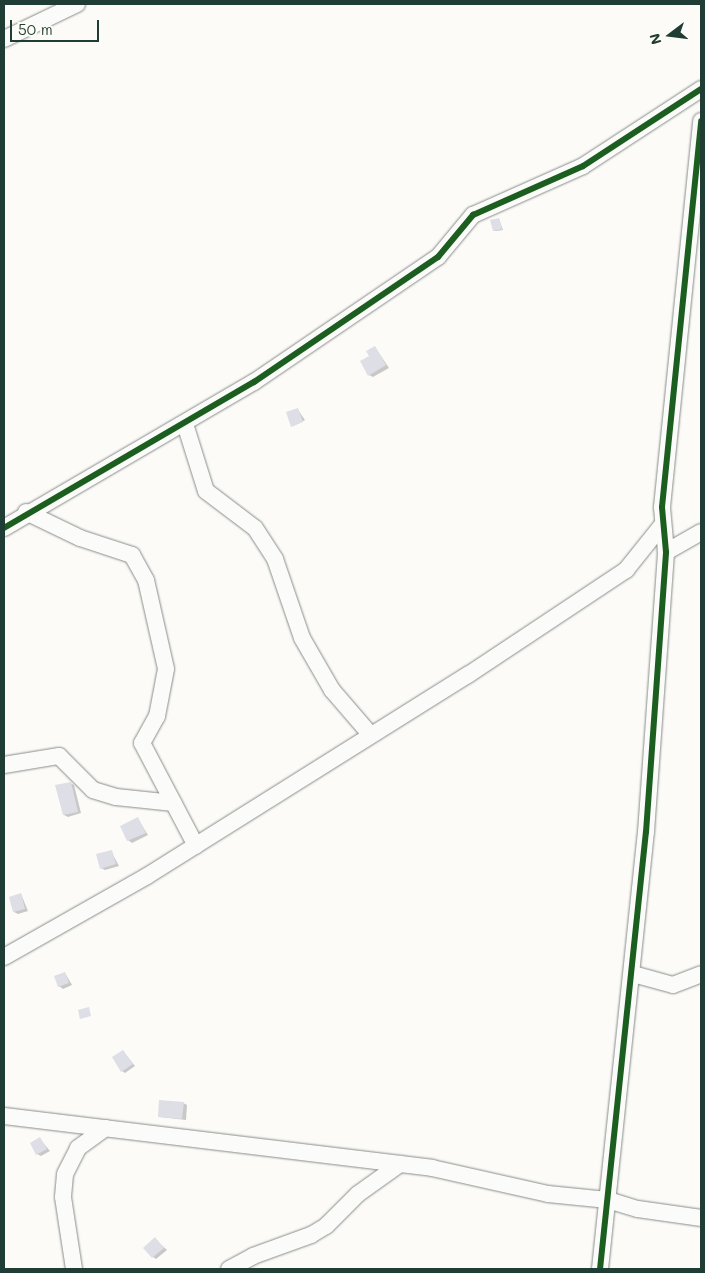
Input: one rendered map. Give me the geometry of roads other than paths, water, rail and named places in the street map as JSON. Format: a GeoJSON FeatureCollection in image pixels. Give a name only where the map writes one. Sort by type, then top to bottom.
{"type":"FeatureCollection","features":[{"type":"Feature","properties":{"kind":"street"},"geometry":{"type":"LineString","coordinates":[[4,39],[77,4]]}},
{"type":"Feature","properties":{"kind":"street"},"geometry":{"type":"LineString","coordinates":[[4,528],[26,512],[185,424],[422,269],[438,257],[473,216],[584,166],[701,88]]}},
{"type":"Feature","properties":{"kind":"street"},"geometry":{"type":"LineString","coordinates":[[600,1269],[633,974],[646,832],[666,552],[662,525],[701,120]]}},
{"type":"Feature","properties":{"kind":"street"},"geometry":{"type":"LineString","coordinates":[[185,424],[206,491],[255,528],[275,560],[302,638],[332,690],[370,734]]}},
{"type":"Feature","properties":{"kind":"street"},"geometry":{"type":"LineString","coordinates":[[26,512],[80,538],[132,556],[146,580],[166,669],[157,716],[142,742],[196,846]]}},
{"type":"Feature","properties":{"kind":"street"},"geometry":{"type":"LineString","coordinates":[[4,957],[196,846],[370,734],[468,675],[626,570],[662,525]]}},
{"type":"Feature","properties":{"kind":"street"},"geometry":{"type":"LineString","coordinates":[[666,552],[701,532]]}},
{"type":"Feature","properties":{"kind":"street"},"geometry":{"type":"LineString","coordinates":[[4,765],[59,756],[93,790],[116,797],[174,803]]}},
{"type":"Feature","properties":{"kind":"street"},"geometry":{"type":"LineString","coordinates":[[633,974],[673,986],[701,974]]}},
{"type":"Feature","properties":{"kind":"street"},"geometry":{"type":"LineString","coordinates":[[4,1116],[400,1164],[487,1178],[555,1195],[608,1200],[638,1209],[701,1218]]}},
{"type":"Feature","properties":{"kind":"street"},"geometry":{"type":"LineString","coordinates":[[74,1269],[63,1197],[65,1174],[78,1148],[106,1128]]}},
{"type":"Feature","properties":{"kind":"street"},"geometry":{"type":"LineString","coordinates":[[229,1269],[253,1256],[311,1236],[326,1226],[358,1194],[400,1164]]}}]}
